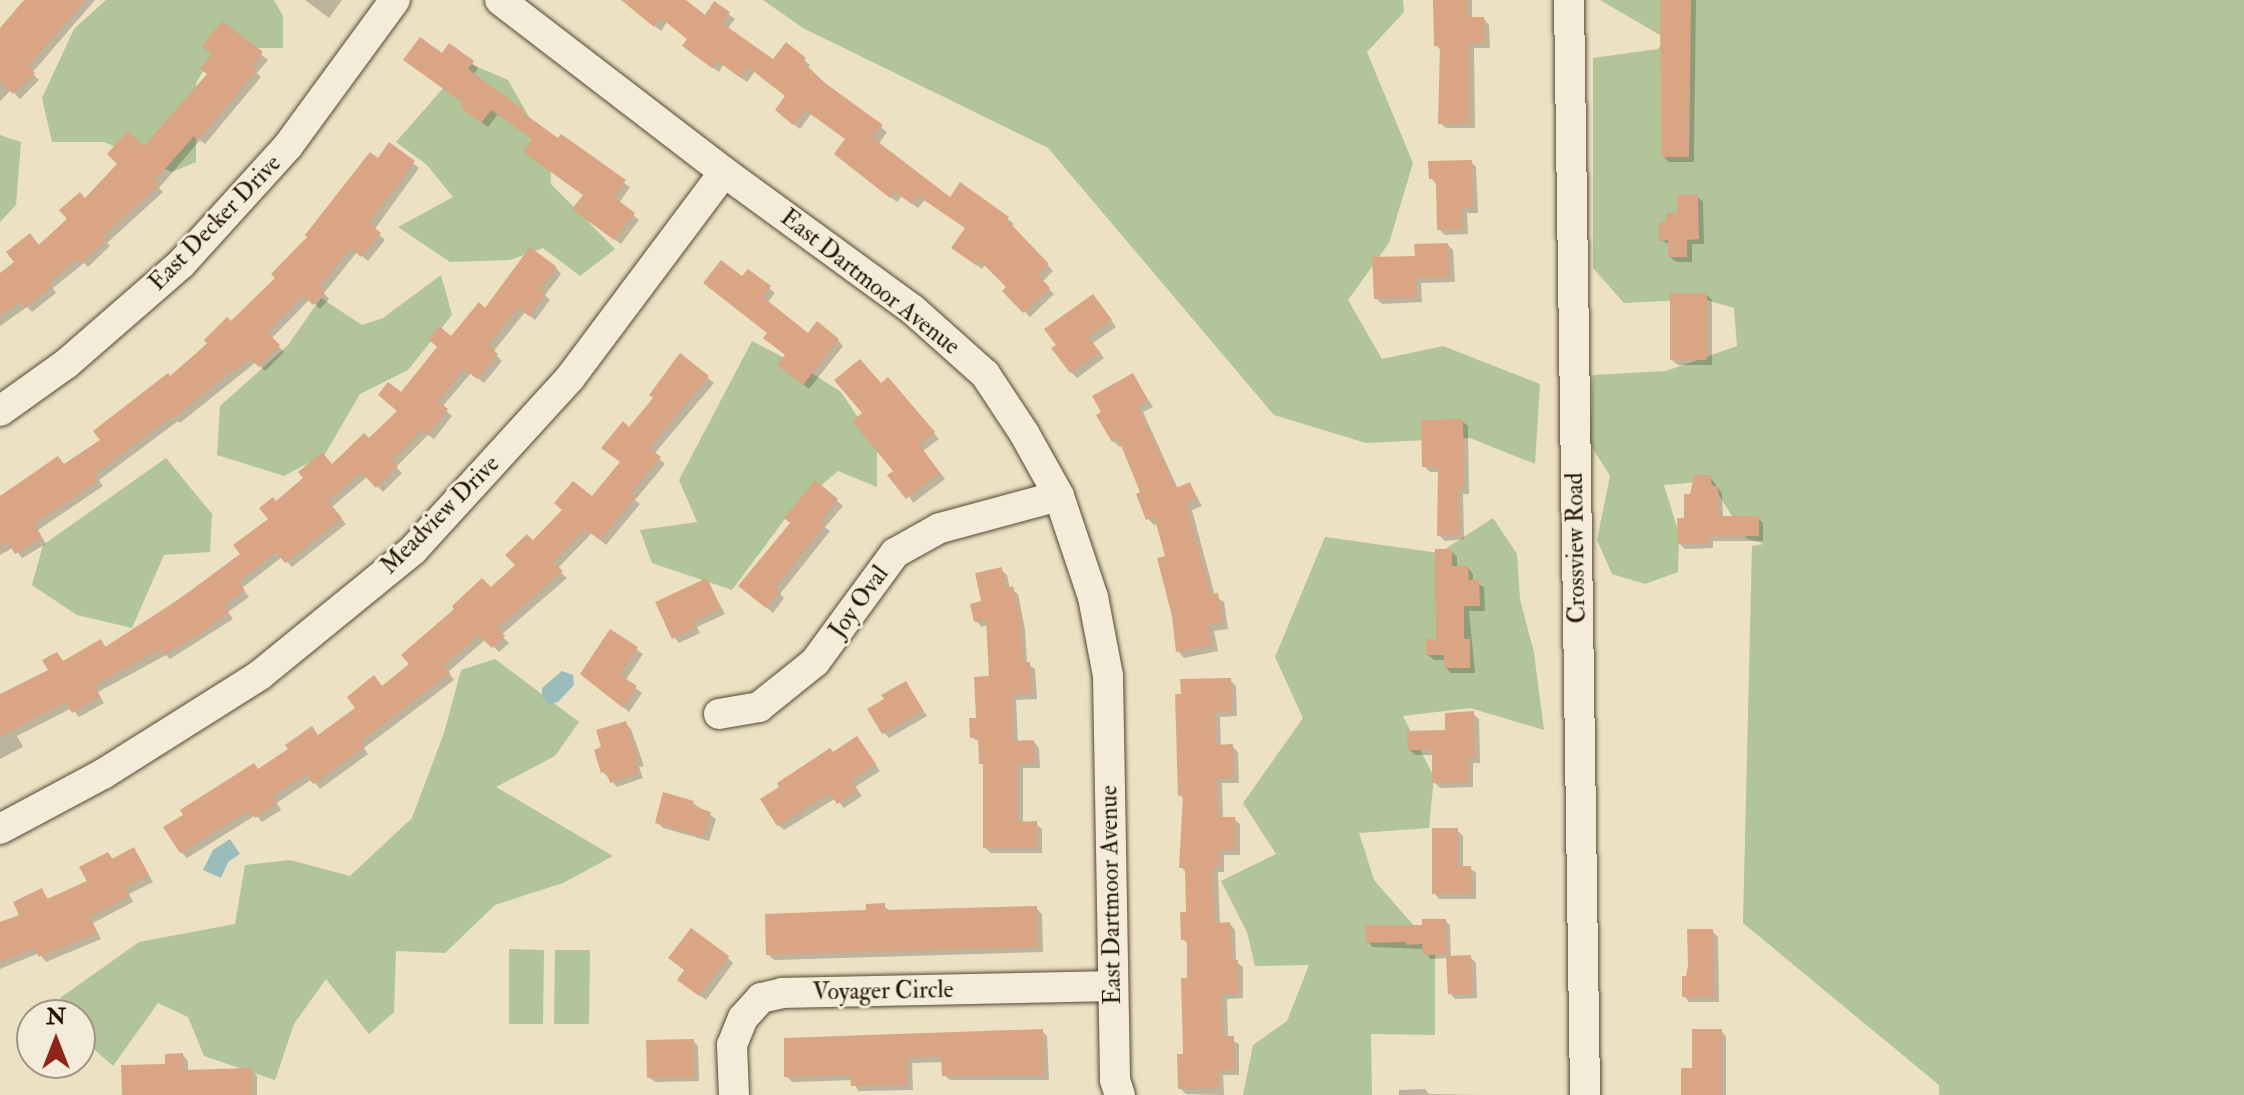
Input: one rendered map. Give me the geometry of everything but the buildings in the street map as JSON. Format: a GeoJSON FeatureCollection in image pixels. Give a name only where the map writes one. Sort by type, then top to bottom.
{"type":"FeatureCollection","features":[{"type":"Feature","properties":{"kind":"street","name":"East Decker Drive"},"geometry":{"type":"LineString","coordinates":[[0,411],[66,364],[181,264],[288,146],[395,0]]}},
{"type":"Feature","properties":{"kind":"street","name":"East Dartmoor Avenue"},"geometry":{"type":"LineString","coordinates":[[500,0],[724,172],[912,309],[985,374],[1024,433],[1059,496],[1093,597],[1108,676],[1115,1080],[1120,1095]]}},
{"type":"Feature","properties":{"kind":"street","name":"Crossview Road"},"geometry":{"type":"LineString","coordinates":[[1569,0],[1585,1095]]}},
{"type":"Feature","properties":{"kind":"street","name":"Meadview Drive"},"geometry":{"type":"LineString","coordinates":[[0,829],[103,774],[260,675],[413,550],[570,378],[724,172]]}},
{"type":"Feature","properties":{"kind":"street","name":"Joy Oval"},"geometry":{"type":"LineString","coordinates":[[719,714],[759,707],[815,662],[895,553],[940,528],[1059,496]]}},
{"type":"Feature","properties":{"kind":"street","name":"Voyager Circle"},"geometry":{"type":"LineString","coordinates":[[734,1095],[732,1045],[743,1018],[761,998],[782,993],[1113,986]]}},
{"type":"Feature","properties":{"kind":"green space"},"geometry":{"type":"Polygon","coordinates":[[[106,0],[274,0],[283,16],[283,48],[217,48],[196,83],[196,162],[172,172],[104,142],[52,142],[42,98],[74,29],[106,0]]]}},
{"type":"Feature","properties":{"kind":"green space"},"geometry":{"type":"Polygon","coordinates":[[[763,0],[1403,0],[1404,12],[1367,52],[1413,163],[1389,243],[1348,300],[1382,359],[1443,346],[1540,384],[1535,464],[1470,438],[1366,443],[1274,415],[1048,148],[803,28],[763,0]]]}},
{"type":"Feature","properties":{"kind":"green space"},"geometry":{"type":"Polygon","coordinates":[[[1600,0],[2244,0],[2244,1095],[1939,1095],[1939,1085],[1743,923],[1752,546],[1764,544],[1746,538],[1710,481],[1664,485],[1679,534],[1678,572],[1645,584],[1612,574],[1597,540],[1610,476],[1590,444],[1593,375],[1666,371],[1737,346],[1734,308],[1703,299],[1624,303],[1593,268],[1593,58],[1658,49],[1665,38],[1600,0]]]}},
{"type":"Feature","properties":{"kind":"green space"},"geometry":{"type":"Polygon","coordinates":[[[466,62],[508,80],[550,154],[551,184],[615,249],[580,276],[543,248],[510,260],[450,262],[398,227],[453,197],[427,165],[396,142],[466,62]]]}},
{"type":"Feature","properties":{"kind":"green space"},"geometry":{"type":"Polygon","coordinates":[[[0,135],[21,142],[16,205],[0,222],[0,135]]]}},
{"type":"Feature","properties":{"kind":"green space"},"geometry":{"type":"Polygon","coordinates":[[[441,275],[452,315],[408,370],[360,394],[325,454],[284,476],[217,455],[220,406],[288,345],[321,298],[362,325],[383,318],[441,275]]]}},
{"type":"Feature","properties":{"kind":"green space"},"geometry":{"type":"Polygon","coordinates":[[[752,341],[841,392],[877,446],[877,487],[838,471],[790,512],[732,590],[652,563],[640,530],[697,522],[679,480],[752,341]]]}},
{"type":"Feature","properties":{"kind":"green space"},"geometry":{"type":"Polygon","coordinates":[[[166,458],[212,514],[210,552],[164,555],[132,628],[77,615],[32,585],[43,545],[166,458]]]}},
{"type":"Feature","properties":{"kind":"green space"},"geometry":{"type":"Polygon","coordinates":[[[1493,518],[1517,554],[1520,599],[1534,653],[1544,730],[1470,708],[1403,716],[1434,777],[1429,828],[1359,833],[1374,880],[1435,950],[1435,1035],[1371,1034],[1372,1095],[1243,1095],[1253,1045],[1287,1021],[1309,965],[1255,966],[1247,932],[1221,881],[1276,854],[1243,803],[1303,718],[1275,657],[1325,537],[1439,553],[1493,518]]]}},
{"type":"Feature","properties":{"kind":"green space"},"geometry":{"type":"Polygon","coordinates":[[[495,659],[579,722],[555,756],[496,787],[613,856],[563,883],[495,905],[445,953],[396,951],[394,1012],[369,1034],[326,979],[294,1024],[275,1080],[204,1056],[188,1017],[158,1003],[113,1066],[96,1051],[96,999],[60,998],[139,942],[235,924],[245,865],[290,860],[350,876],[412,818],[444,733],[461,670],[495,659]]]}},
{"type":"Feature","properties":{"kind":"green space"},"geometry":{"type":"Polygon","coordinates":[[[509,949],[544,950],[543,1024],[509,1024],[509,949]]]}},
{"type":"Feature","properties":{"kind":"green space"},"geometry":{"type":"Polygon","coordinates":[[[555,950],[590,950],[589,1024],[554,1024],[555,950]]]}},
{"type":"Feature","properties":{"kind":"water"},"geometry":{"type":"Polygon","coordinates":[[[562,671],[573,675],[574,685],[558,702],[548,704],[542,697],[542,688],[562,671]]]}},
{"type":"Feature","properties":{"kind":"water"},"geometry":{"type":"Polygon","coordinates":[[[230,839],[240,854],[228,862],[221,878],[203,870],[213,850],[230,839]]]}}]}
